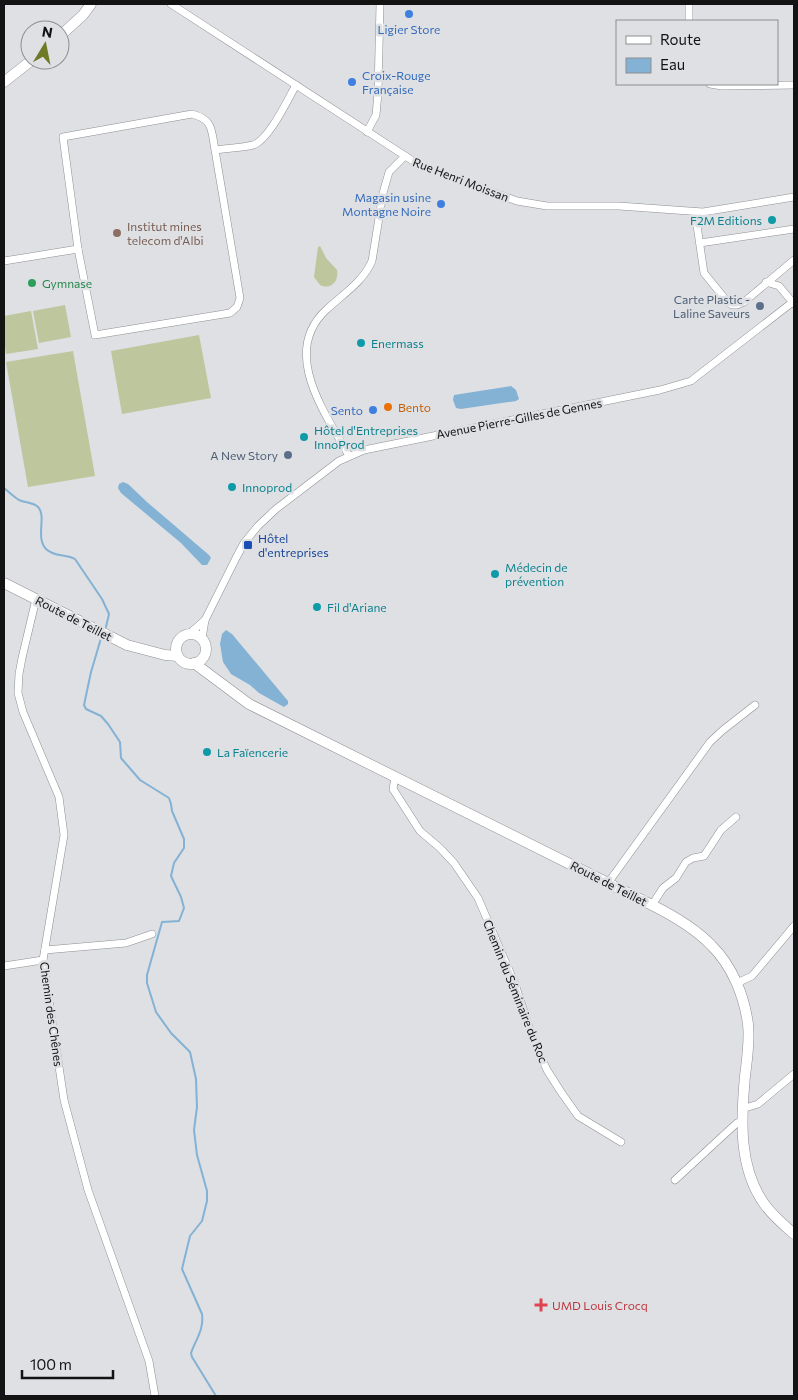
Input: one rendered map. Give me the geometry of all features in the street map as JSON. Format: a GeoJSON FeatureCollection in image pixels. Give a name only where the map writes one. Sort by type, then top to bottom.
{"type":"FeatureCollection","features":[{"type":"Feature","properties":{"kind":"main road"},"geometry":{"type":"LineString","coordinates":[[70,27],[83,15],[91,4]]}},
{"type":"Feature","properties":{"kind":"main road"},"geometry":{"type":"LineString","coordinates":[[4,82],[20,69]]}},
{"type":"Feature","properties":{"kind":"main road","name":"Route de Teillet"},"geometry":{"type":"LineString","coordinates":[[4,583],[127,645],[165,655],[178,656]]}},
{"type":"Feature","properties":{"kind":"main road"},"geometry":{"type":"LineString","coordinates":[[194,634],[202,639],[205,646],[202,658],[194,663],[186,662],[178,656],[176,646],[182,637],[194,634]]}},
{"type":"Feature","properties":{"kind":"main road","name":"Route de Teillet"},"geometry":{"type":"LineString","coordinates":[[146,650],[165,648],[178,642]]}},
{"type":"Feature","properties":{"kind":"main road","name":"Route de Teillet"},"geometry":{"type":"LineString","coordinates":[[204,654],[208,666],[221,684]]}},
{"type":"Feature","properties":{"kind":"main road","name":"Route de Teillet"},"geometry":{"type":"LineString","coordinates":[[194,663],[250,704],[652,905],[694,929],[712,946],[726,964],[737,983],[748,1023],[742,1122],[744,1149],[753,1183],[764,1204],[794,1234]]}},
{"type":"Feature","properties":{"kind":"street","name":"Rue Henri Moissan"},"geometry":{"type":"LineString","coordinates":[[171,4],[404,156],[426,168],[527,204],[547,206],[619,206],[695,212],[721,210],[794,197]]}},
{"type":"Feature","properties":{"kind":"street"},"geometry":{"type":"LineString","coordinates":[[367,132],[376,115],[380,4]]}},
{"type":"Feature","properties":{"kind":"street"},"geometry":{"type":"LineString","coordinates":[[689,4],[689,20]]}},
{"type":"Feature","properties":{"kind":"street"},"geometry":{"type":"LineString","coordinates":[[215,150],[255,144],[261,141],[296,85]]}},
{"type":"Feature","properties":{"kind":"street"},"geometry":{"type":"LineString","coordinates":[[716,85],[794,85]]}},
{"type":"Feature","properties":{"kind":"street"},"geometry":{"type":"LineString","coordinates":[[192,114],[204,118],[211,126],[240,298],[237,307],[230,313],[95,335],[78,249],[74,211],[62,141],[63,137],[192,114]]}},
{"type":"Feature","properties":{"kind":"street"},"geometry":{"type":"LineString","coordinates":[[348,456],[314,393],[307,371],[306,355],[308,343],[314,325],[324,312],[361,279],[368,270],[372,261],[382,200],[389,172],[404,156]]}},
{"type":"Feature","properties":{"kind":"street"},"geometry":{"type":"LineString","coordinates":[[695,212],[704,273],[726,300],[732,304],[737,305],[744,302],[794,260]]}},
{"type":"Feature","properties":{"kind":"street"},"geometry":{"type":"LineString","coordinates":[[700,243],[794,229]]}},
{"type":"Feature","properties":{"kind":"street"},"geometry":{"type":"LineString","coordinates":[[4,261],[78,249]]}},
{"type":"Feature","properties":{"kind":"street"},"geometry":{"type":"LineString","coordinates":[[779,286],[780,271]]}},
{"type":"Feature","properties":{"kind":"street"},"geometry":{"type":"LineString","coordinates":[[766,282],[779,286],[794,302]]}},
{"type":"Feature","properties":{"kind":"street","name":"Avenue Pierre-Gilles de Gennes"},"geometry":{"type":"LineString","coordinates":[[202,639],[205,620],[244,543],[276,509],[348,456],[364,450],[660,390],[691,381],[794,302]]}},
{"type":"Feature","properties":{"kind":"street","name":"Chemin des Chênes"},"geometry":{"type":"LineString","coordinates":[[36,599],[22,658],[18,693],[23,712],[59,798],[64,835],[43,960],[64,1100],[71,1130],[88,1190],[149,1361],[155,1396]]}},
{"type":"Feature","properties":{"kind":"street","name":"Avenue Pierre-Gilles de Gennes"},"geometry":{"type":"LineString","coordinates":[[189,634],[205,620]]}},
{"type":"Feature","properties":{"kind":"street"},"geometry":{"type":"LineString","coordinates":[[608,883],[710,742],[756,705]]}},
{"type":"Feature","properties":{"kind":"street","name":"Chemin du Séminaire du Roc"},"geometry":{"type":"LineString","coordinates":[[395,777],[393,790],[420,831],[454,863],[478,898],[516,984],[534,1042],[547,1070],[578,1116],[621,1142]]}},
{"type":"Feature","properties":{"kind":"street"},"geometry":{"type":"LineString","coordinates":[[652,905],[663,888],[676,878],[686,862],[693,858],[704,856],[721,830],[736,817]]}},
{"type":"Feature","properties":{"kind":"street"},"geometry":{"type":"LineString","coordinates":[[737,983],[752,976],[761,967],[794,926]]}},
{"type":"Feature","properties":{"kind":"street"},"geometry":{"type":"LineString","coordinates":[[45,950],[126,943],[152,934]]}},
{"type":"Feature","properties":{"kind":"street"},"geometry":{"type":"LineString","coordinates":[[4,966],[43,960]]}},
{"type":"Feature","properties":{"kind":"street"},"geometry":{"type":"LineString","coordinates":[[742,1109],[758,1104],[794,1074]]}},
{"type":"Feature","properties":{"kind":"street"},"geometry":{"type":"LineString","coordinates":[[675,1180],[727,1132],[742,1122]]}},
{"type":"Feature","properties":{"kind":"green space"},"geometry":{"type":"Polygon","coordinates":[[[320,246],[326,258],[337,270],[337,278],[331,286],[320,285],[314,277],[318,247],[320,246]]]}},
{"type":"Feature","properties":{"kind":"green space"},"geometry":{"type":"Polygon","coordinates":[[[65,305],[71,337],[39,343],[33,311],[65,305]]]}},
{"type":"Feature","properties":{"kind":"green space"},"geometry":{"type":"Polygon","coordinates":[[[31,311],[38,349],[6,354],[4,316],[31,311]]]}},
{"type":"Feature","properties":{"kind":"green space"},"geometry":{"type":"Polygon","coordinates":[[[199,335],[211,398],[122,414],[111,351],[199,335]]]}},
{"type":"Feature","properties":{"kind":"green space"},"geometry":{"type":"Polygon","coordinates":[[[73,351],[95,476],[28,487],[6,362],[73,351]]]}},
{"type":"Feature","properties":{"kind":"water"},"geometry":{"type":"Polygon","coordinates":[[[511,386],[516,390],[519,399],[516,401],[461,409],[456,408],[453,400],[454,395],[511,386]]]}},
{"type":"Feature","properties":{"kind":"water"},"geometry":{"type":"Polygon","coordinates":[[[123,482],[128,484],[209,555],[211,558],[207,565],[202,565],[181,543],[121,493],[118,488],[119,484],[123,482]]]}},
{"type":"Feature","properties":{"kind":"water"},"geometry":{"type":"Polygon","coordinates":[[[226,630],[232,634],[288,701],[288,704],[284,707],[231,674],[223,662],[220,644],[222,634],[226,630]]]}},
{"type":"Feature","properties":{"kind":"waterway"},"geometry":{"type":"LineString","coordinates":[[4,488],[19,500],[38,507],[42,516],[41,539],[43,544],[49,552],[75,559],[102,599],[109,614],[106,627]]}},
{"type":"Feature","properties":{"kind":"waterway"},"geometry":{"type":"LineString","coordinates":[[102,635],[84,705],[86,709],[101,716],[108,724],[120,742],[121,758],[140,780],[169,798],[172,811],[184,839],[184,848],[174,863],[171,876],[184,908],[179,921],[162,922],[147,975],[147,983],[156,1012],[171,1033],[190,1052],[196,1079],[197,1107],[194,1130],[197,1155],[207,1191],[207,1201],[202,1221],[190,1236],[182,1269],[202,1314],[201,1330],[191,1353],[192,1357],[216,1396]]}},
{"type":"Feature","properties":{"kind":"place","name":"Ligier Store"},"geometry":{"type":"Point","coordinates":[409,14]}},
{"type":"Feature","properties":{"kind":"place","name":"Croix-Rouge Française"},"geometry":{"type":"Point","coordinates":[352,82]}},
{"type":"Feature","properties":{"kind":"place","name":"Magasin usine Montagne Noire"},"geometry":{"type":"Point","coordinates":[441,204]}},
{"type":"Feature","properties":{"kind":"place","name":"F2M Editions"},"geometry":{"type":"Point","coordinates":[772,220]}},
{"type":"Feature","properties":{"kind":"place","name":"Institut mines telecom d'Albi"},"geometry":{"type":"Point","coordinates":[117,233]}},
{"type":"Feature","properties":{"kind":"place","name":"Gymnase"},"geometry":{"type":"Point","coordinates":[32,283]}},
{"type":"Feature","properties":{"kind":"place","name":"Carte Plastic - Laline Saveurs"},"geometry":{"type":"Point","coordinates":[760,306]}},
{"type":"Feature","properties":{"kind":"place","name":"Enermass"},"geometry":{"type":"Point","coordinates":[361,343]}},
{"type":"Feature","properties":{"kind":"place","name":"Bento"},"geometry":{"type":"Point","coordinates":[388,407]}},
{"type":"Feature","properties":{"kind":"place","name":"Sento"},"geometry":{"type":"Point","coordinates":[373,410]}},
{"type":"Feature","properties":{"kind":"place","name":"Hôtel d'Entreprises InnoProd"},"geometry":{"type":"Point","coordinates":[304,437]}},
{"type":"Feature","properties":{"kind":"place","name":"A New Story"},"geometry":{"type":"Point","coordinates":[288,455]}},
{"type":"Feature","properties":{"kind":"place","name":"Innoprod"},"geometry":{"type":"Point","coordinates":[232,487]}},
{"type":"Feature","properties":{"kind":"place","name":"Hôtel d'entreprises"},"geometry":{"type":"Point","coordinates":[248,545]}},
{"type":"Feature","properties":{"kind":"place","name":"Médecin de prévention"},"geometry":{"type":"Point","coordinates":[495,574]}},
{"type":"Feature","properties":{"kind":"place","name":"Fil d'Ariane"},"geometry":{"type":"Point","coordinates":[317,607]}},
{"type":"Feature","properties":{"kind":"place","name":"La Faïencerie"},"geometry":{"type":"Point","coordinates":[207,752]}},
{"type":"Feature","properties":{"kind":"place","name":"UMD Louis Crocq"},"geometry":{"type":"Point","coordinates":[541,1305]}}]}
